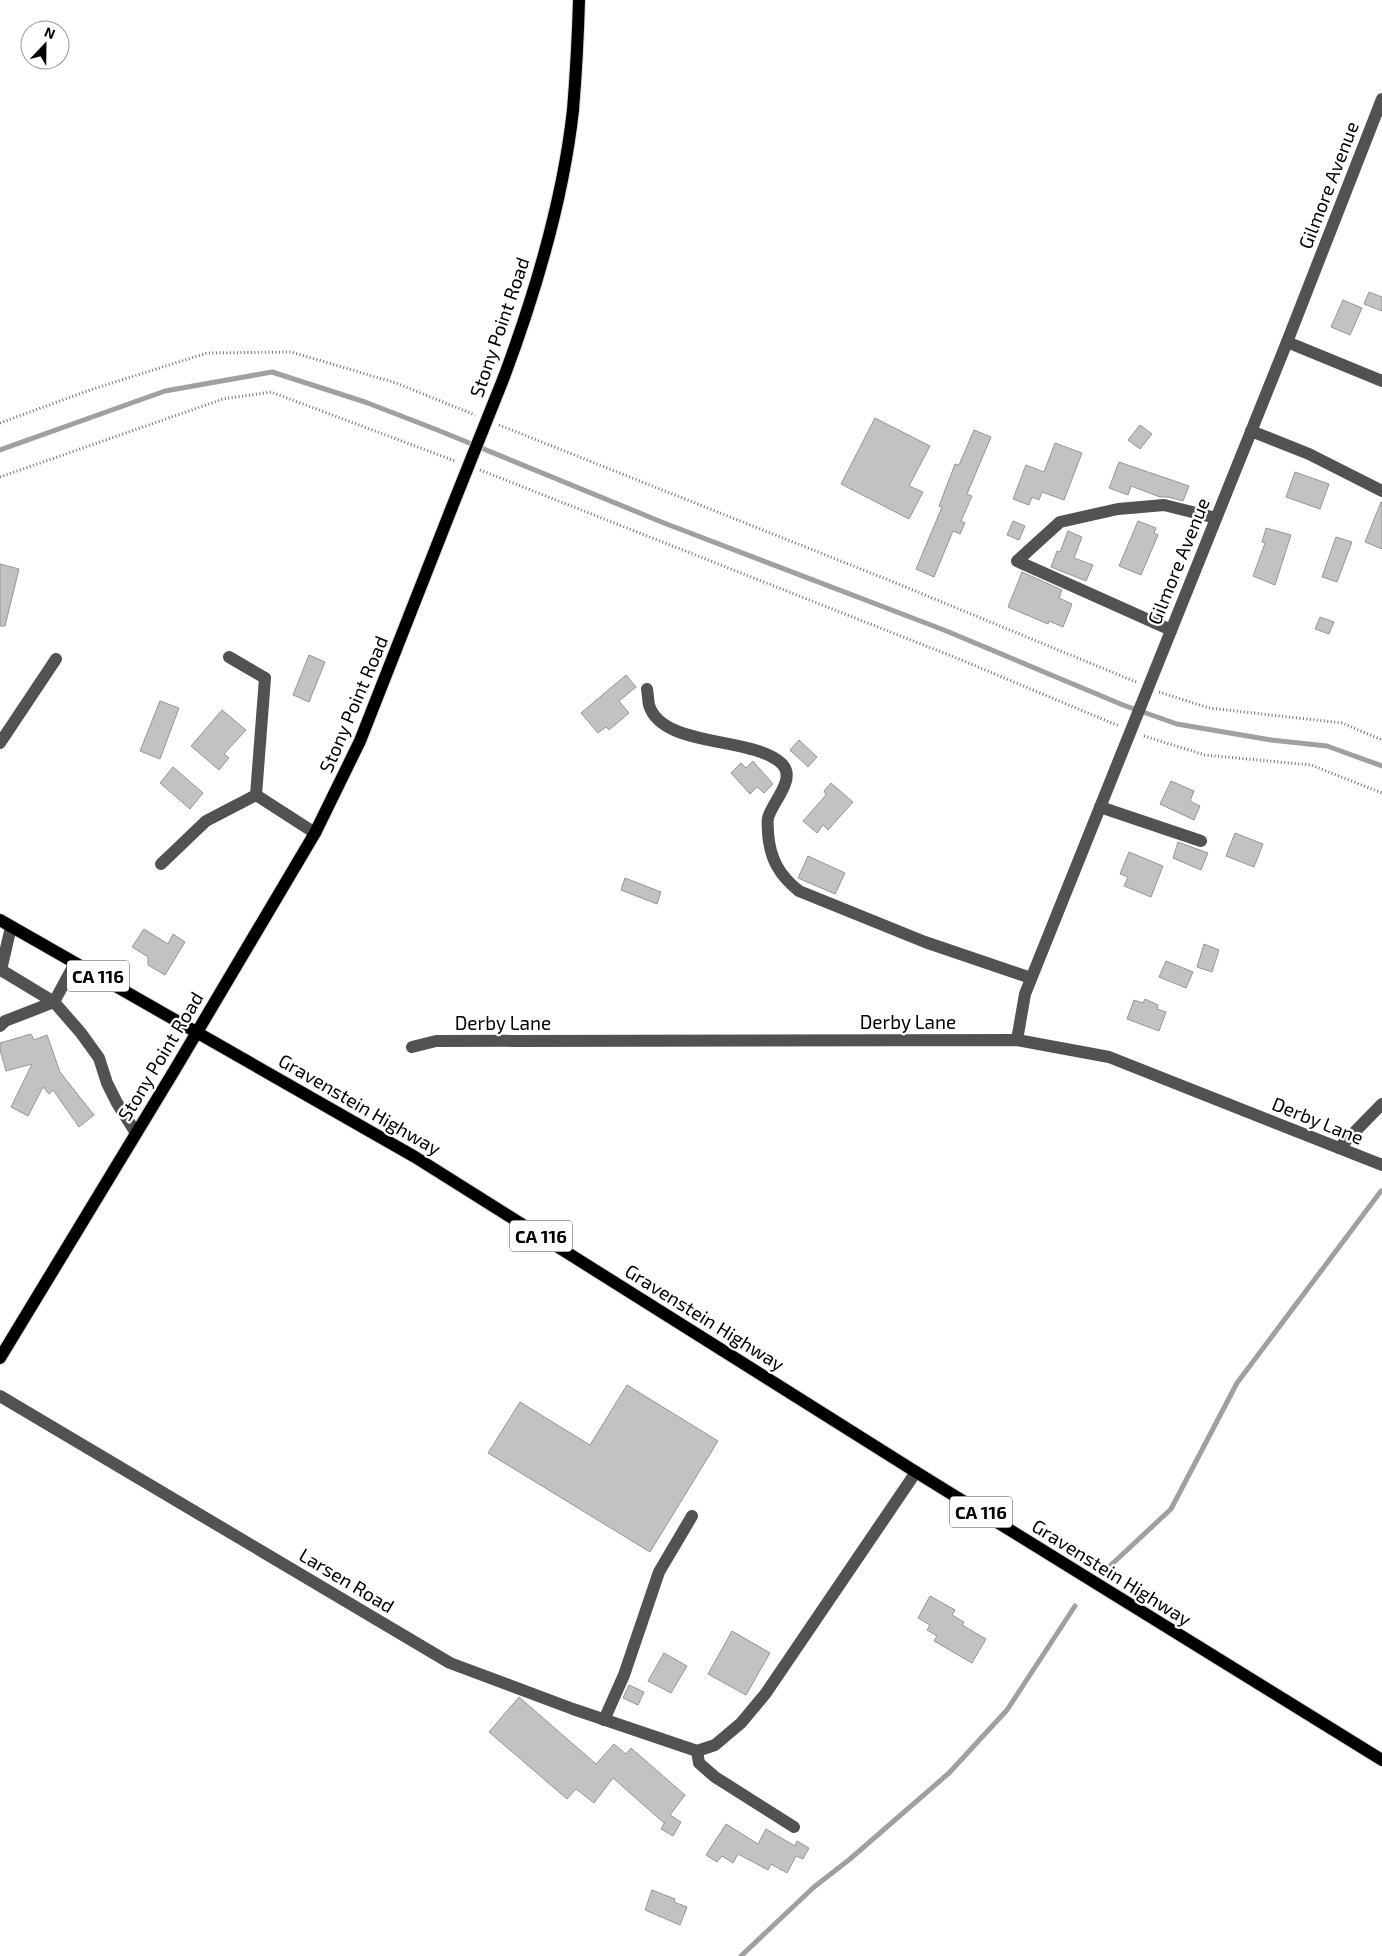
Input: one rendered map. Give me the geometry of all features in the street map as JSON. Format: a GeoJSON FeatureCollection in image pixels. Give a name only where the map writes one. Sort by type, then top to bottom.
{"type":"FeatureCollection","features":[{"type":"Feature","properties":{"kind":"main road","name":"Stony Point Road"},"geometry":{"type":"LineString","coordinates":[[0,1358],[315,833],[360,741],[504,377],[536,283],[562,179],[573,111],[579,0]]}},
{"type":"Feature","properties":{"kind":"main road","name":"Gravenstein Highway"},"geometry":{"type":"LineString","coordinates":[[6,924],[431,1167],[916,1472],[1382,1760]]}},
{"type":"Feature","properties":{"kind":"street","name":"Gilmore Avenue"},"geometry":{"type":"LineString","coordinates":[[1017,1040],[1025,994],[1031,978],[1287,342],[1382,99]]}},
{"type":"Feature","properties":{"kind":"street"},"geometry":{"type":"LineString","coordinates":[[1287,342],[1382,381]]}},
{"type":"Feature","properties":{"kind":"street"},"geometry":{"type":"LineString","coordinates":[[1251,431],[1309,454],[1382,491]]}},
{"type":"Feature","properties":{"kind":"street"},"geometry":{"type":"LineString","coordinates":[[1171,630],[1017,561],[1060,522],[1118,509],[1164,505],[1216,518]]}},
{"type":"Feature","properties":{"kind":"street"},"geometry":{"type":"LineString","coordinates":[[229,657],[265,678],[256,795]]}},
{"type":"Feature","properties":{"kind":"street"},"geometry":{"type":"LineString","coordinates":[[0,743],[56,659]]}},
{"type":"Feature","properties":{"kind":"street"},"geometry":{"type":"LineString","coordinates":[[647,690],[650,706],[655,714],[676,731],[758,750],[772,756],[783,765],[786,772],[785,783],[767,819],[769,848],[776,867],[787,881],[799,891],[925,942],[1031,978]]}},
{"type":"Feature","properties":{"kind":"street"},"geometry":{"type":"LineString","coordinates":[[256,795],[315,833]]}},
{"type":"Feature","properties":{"kind":"street"},"geometry":{"type":"LineString","coordinates":[[161,864],[206,821],[256,795]]}},
{"type":"Feature","properties":{"kind":"street"},"geometry":{"type":"LineString","coordinates":[[1100,807],[1201,841]]}},
{"type":"Feature","properties":{"kind":"street"},"geometry":{"type":"LineString","coordinates":[[6,924],[1,970],[54,1002],[81,1033],[99,1058],[110,1090],[136,1133]]}},
{"type":"Feature","properties":{"kind":"street"},"geometry":{"type":"LineString","coordinates":[[0,1026],[5,1021],[54,1002],[75,963]]}},
{"type":"Feature","properties":{"kind":"street","name":"Derby Lane"},"geometry":{"type":"LineString","coordinates":[[412,1047],[436,1041],[1017,1040],[1109,1057],[1382,1165]]}},
{"type":"Feature","properties":{"kind":"street"},"geometry":{"type":"LineString","coordinates":[[1338,1148],[1382,1104]]}},
{"type":"Feature","properties":{"kind":"street","name":"Larsen Road"},"geometry":{"type":"LineString","coordinates":[[0,1396],[450,1663],[604,1720],[697,1751]]}},
{"type":"Feature","properties":{"kind":"street"},"geometry":{"type":"LineString","coordinates":[[794,1827],[715,1777],[699,1763],[697,1751],[715,1745],[741,1724],[766,1694],[916,1472]]}},
{"type":"Feature","properties":{"kind":"street"},"geometry":{"type":"LineString","coordinates":[[604,1720],[624,1675],[659,1572],[692,1516]]}},
{"type":"Feature","properties":{"kind":"path"},"geometry":{"type":"LineString","coordinates":[[0,422],[90,390],[207,353],[291,352],[396,383],[478,416]]}},
{"type":"Feature","properties":{"kind":"path"},"geometry":{"type":"LineString","coordinates":[[0,477],[223,398],[271,392],[460,463]]}},
{"type":"Feature","properties":{"kind":"path"},"geometry":{"type":"LineString","coordinates":[[496,424],[891,581],[1133,680],[1146,693],[1209,708],[1342,723],[1382,740]]}},
{"type":"Feature","properties":{"kind":"path"},"geometry":{"type":"LineString","coordinates":[[478,469],[1131,728],[1204,755],[1311,765],[1382,793]]}},
{"type":"Feature","properties":{"kind":"building"},"geometry":{"type":"Polygon","coordinates":[[[1369,292],[1382,297],[1382,311],[1364,304],[1369,292]]]}},
{"type":"Feature","properties":{"kind":"building"},"geometry":{"type":"Polygon","coordinates":[[[1343,300],[1362,308],[1350,335],[1331,327],[1343,300]]]}},
{"type":"Feature","properties":{"kind":"building"},"geometry":{"type":"Polygon","coordinates":[[[875,418],[930,446],[909,486],[923,492],[909,519],[841,484],[875,418]]]}},
{"type":"Feature","properties":{"kind":"building"},"geometry":{"type":"Polygon","coordinates":[[[1140,425],[1152,434],[1140,449],[1128,440],[1140,425]]]}},
{"type":"Feature","properties":{"kind":"building"},"geometry":{"type":"Polygon","coordinates":[[[974,430],[991,437],[967,494],[972,496],[961,521],[965,523],[960,534],[953,531],[934,577],[916,569],[942,507],[939,506],[955,464],[959,465],[974,430]]]}},
{"type":"Feature","properties":{"kind":"building"},"geometry":{"type":"Polygon","coordinates":[[[1055,443],[1082,453],[1064,500],[1042,492],[1039,500],[1032,497],[1029,505],[1013,499],[1026,465],[1044,472],[1055,443]]]}},
{"type":"Feature","properties":{"kind":"building"},"geometry":{"type":"Polygon","coordinates":[[[1119,462],[1189,486],[1183,501],[1160,497],[1131,486],[1128,495],[1109,488],[1119,462]]]}},
{"type":"Feature","properties":{"kind":"building"},"geometry":{"type":"Polygon","coordinates":[[[1295,472],[1329,484],[1320,509],[1286,497],[1295,472]]]}},
{"type":"Feature","properties":{"kind":"building"},"geometry":{"type":"Polygon","coordinates":[[[1382,502],[1382,549],[1365,542],[1382,502]]]}},
{"type":"Feature","properties":{"kind":"building"},"geometry":{"type":"Polygon","coordinates":[[[1013,521],[1025,526],[1019,540],[1007,535],[1013,521]]]}},
{"type":"Feature","properties":{"kind":"building"},"geometry":{"type":"Polygon","coordinates":[[[1138,521],[1156,528],[1154,533],[1158,535],[1141,575],[1119,566],[1138,521]]]}},
{"type":"Feature","properties":{"kind":"building"},"geometry":{"type":"Polygon","coordinates":[[[1266,528],[1291,535],[1275,585],[1253,576],[1265,543],[1262,542],[1266,528]]]}},
{"type":"Feature","properties":{"kind":"building"},"geometry":{"type":"Polygon","coordinates":[[[1068,531],[1082,537],[1074,558],[1093,565],[1086,581],[1051,567],[1057,551],[1060,552],[1068,531]]]}},
{"type":"Feature","properties":{"kind":"building"},"geometry":{"type":"Polygon","coordinates":[[[1336,537],[1352,542],[1337,582],[1322,577],[1336,537]]]}},
{"type":"Feature","properties":{"kind":"building"},"geometry":{"type":"Polygon","coordinates":[[[0,564],[19,569],[5,626],[0,626],[0,564]]]}},
{"type":"Feature","properties":{"kind":"building"},"geometry":{"type":"Polygon","coordinates":[[[1022,572],[1062,590],[1059,598],[1072,604],[1063,627],[1049,621],[1048,624],[1008,607],[1022,572]]]}},
{"type":"Feature","properties":{"kind":"building"},"geometry":{"type":"Polygon","coordinates":[[[1320,617],[1334,622],[1329,634],[1315,629],[1320,617]]]}},
{"type":"Feature","properties":{"kind":"building"},"geometry":{"type":"Polygon","coordinates":[[[309,655],[325,662],[309,702],[293,695],[309,655]]]}},
{"type":"Feature","properties":{"kind":"building"},"geometry":{"type":"Polygon","coordinates":[[[626,675],[636,687],[619,701],[629,713],[609,730],[606,727],[598,733],[581,713],[626,675]]]}},
{"type":"Feature","properties":{"kind":"building"},"geometry":{"type":"Polygon","coordinates":[[[160,701],[179,708],[160,759],[140,751],[160,701]]]}},
{"type":"Feature","properties":{"kind":"building"},"geometry":{"type":"Polygon","coordinates":[[[222,710],[246,730],[224,754],[229,758],[219,770],[191,746],[222,710]]]}},
{"type":"Feature","properties":{"kind":"building"},"geometry":{"type":"Polygon","coordinates":[[[799,740],[817,757],[808,767],[790,750],[799,740]]]}},
{"type":"Feature","properties":{"kind":"building"},"geometry":{"type":"Polygon","coordinates":[[[753,761],[773,784],[764,793],[757,787],[750,794],[731,773],[741,763],[746,768],[753,761]]]}},
{"type":"Feature","properties":{"kind":"building"},"geometry":{"type":"Polygon","coordinates":[[[173,767],[203,793],[190,809],[160,783],[173,767]]]}},
{"type":"Feature","properties":{"kind":"building"},"geometry":{"type":"Polygon","coordinates":[[[1171,781],[1194,791],[1190,801],[1200,806],[1194,820],[1160,804],[1171,781]]]}},
{"type":"Feature","properties":{"kind":"building"},"geometry":{"type":"Polygon","coordinates":[[[831,783],[853,802],[828,830],[823,825],[817,833],[803,821],[826,795],[824,791],[831,783]]]}},
{"type":"Feature","properties":{"kind":"building"},"geometry":{"type":"Polygon","coordinates":[[[1235,833],[1263,844],[1254,867],[1226,856],[1235,833]]]}},
{"type":"Feature","properties":{"kind":"building"},"geometry":{"type":"Polygon","coordinates":[[[1178,842],[1208,853],[1201,870],[1173,858],[1178,842]]]}},
{"type":"Feature","properties":{"kind":"building"},"geometry":{"type":"Polygon","coordinates":[[[1129,852],[1163,866],[1151,897],[1124,886],[1128,877],[1120,874],[1129,852]]]}},
{"type":"Feature","properties":{"kind":"building"},"geometry":{"type":"Polygon","coordinates":[[[808,856],[845,873],[835,894],[798,878],[808,856]]]}},
{"type":"Feature","properties":{"kind":"building"},"geometry":{"type":"Polygon","coordinates":[[[625,878],[661,892],[657,904],[621,890],[625,878]]]}},
{"type":"Feature","properties":{"kind":"building"},"geometry":{"type":"Polygon","coordinates":[[[144,929],[168,944],[173,934],[185,942],[165,975],[148,965],[148,957],[132,947],[144,929]]]}},
{"type":"Feature","properties":{"kind":"building"},"geometry":{"type":"Polygon","coordinates":[[[1204,944],[1219,950],[1212,972],[1197,967],[1204,944]]]}},
{"type":"Feature","properties":{"kind":"building"},"geometry":{"type":"Polygon","coordinates":[[[1166,961],[1193,972],[1186,988],[1159,977],[1166,961]]]}},
{"type":"Feature","properties":{"kind":"building"},"geometry":{"type":"Polygon","coordinates":[[[1145,999],[1158,1005],[1157,1009],[1166,1012],[1159,1031],[1127,1019],[1134,1000],[1143,1003],[1145,999]]]}},
{"type":"Feature","properties":{"kind":"building"},"geometry":{"type":"Polygon","coordinates":[[[31,1034],[34,1040],[47,1035],[60,1072],[94,1115],[79,1127],[53,1090],[49,1094],[43,1087],[28,1116],[11,1107],[32,1064],[6,1071],[0,1043],[31,1034]]]}},
{"type":"Feature","properties":{"kind":"building"},"geometry":{"type":"Polygon","coordinates":[[[627,1385],[718,1441],[650,1552],[488,1453],[520,1402],[590,1445],[627,1385]]]}},
{"type":"Feature","properties":{"kind":"building"},"geometry":{"type":"Polygon","coordinates":[[[930,1596],[955,1610],[952,1615],[964,1622],[962,1625],[986,1639],[972,1663],[934,1641],[937,1636],[927,1630],[930,1625],[918,1618],[930,1596]]]}},
{"type":"Feature","properties":{"kind":"building"},"geometry":{"type":"Polygon","coordinates":[[[732,1631],[770,1653],[746,1695],[708,1674],[732,1631]]]}},
{"type":"Feature","properties":{"kind":"building"},"geometry":{"type":"Polygon","coordinates":[[[664,1653],[687,1666],[671,1693],[648,1681],[664,1653]]]}},
{"type":"Feature","properties":{"kind":"building"},"geometry":{"type":"Polygon","coordinates":[[[629,1685],[644,1692],[638,1705],[623,1698],[629,1685]]]}},
{"type":"Feature","properties":{"kind":"building"},"geometry":{"type":"Polygon","coordinates":[[[519,1697],[596,1764],[614,1744],[626,1754],[631,1748],[685,1795],[670,1815],[681,1822],[673,1836],[661,1829],[665,1822],[613,1778],[594,1803],[576,1789],[567,1799],[489,1732],[519,1697]]]}},
{"type":"Feature","properties":{"kind":"building"},"geometry":{"type":"Polygon","coordinates":[[[726,1824],[758,1844],[766,1829],[795,1846],[797,1841],[809,1848],[803,1859],[796,1856],[787,1873],[771,1864],[768,1870],[738,1854],[733,1863],[722,1856],[717,1862],[706,1855],[726,1824]]]}},
{"type":"Feature","properties":{"kind":"building"},"geometry":{"type":"Polygon","coordinates":[[[652,1890],[675,1899],[674,1902],[687,1907],[680,1925],[645,1910],[652,1890]]]}},
{"type":"Feature","properties":{"kind":"waterway"},"geometry":{"type":"LineString","coordinates":[[0,450],[165,391],[272,372],[365,402],[440,431],[664,523],[944,630],[1123,705],[1177,724],[1271,740],[1327,746],[1382,766]]}},
{"type":"Feature","properties":{"kind":"waterway"},"geometry":{"type":"LineString","coordinates":[[1111,1565],[1171,1509],[1237,1383],[1381,1191]]}},
{"type":"Feature","properties":{"kind":"waterway"},"geometry":{"type":"LineString","coordinates":[[741,1956],[814,1887],[850,1859],[949,1773],[1007,1710],[1075,1606]]}}]}
